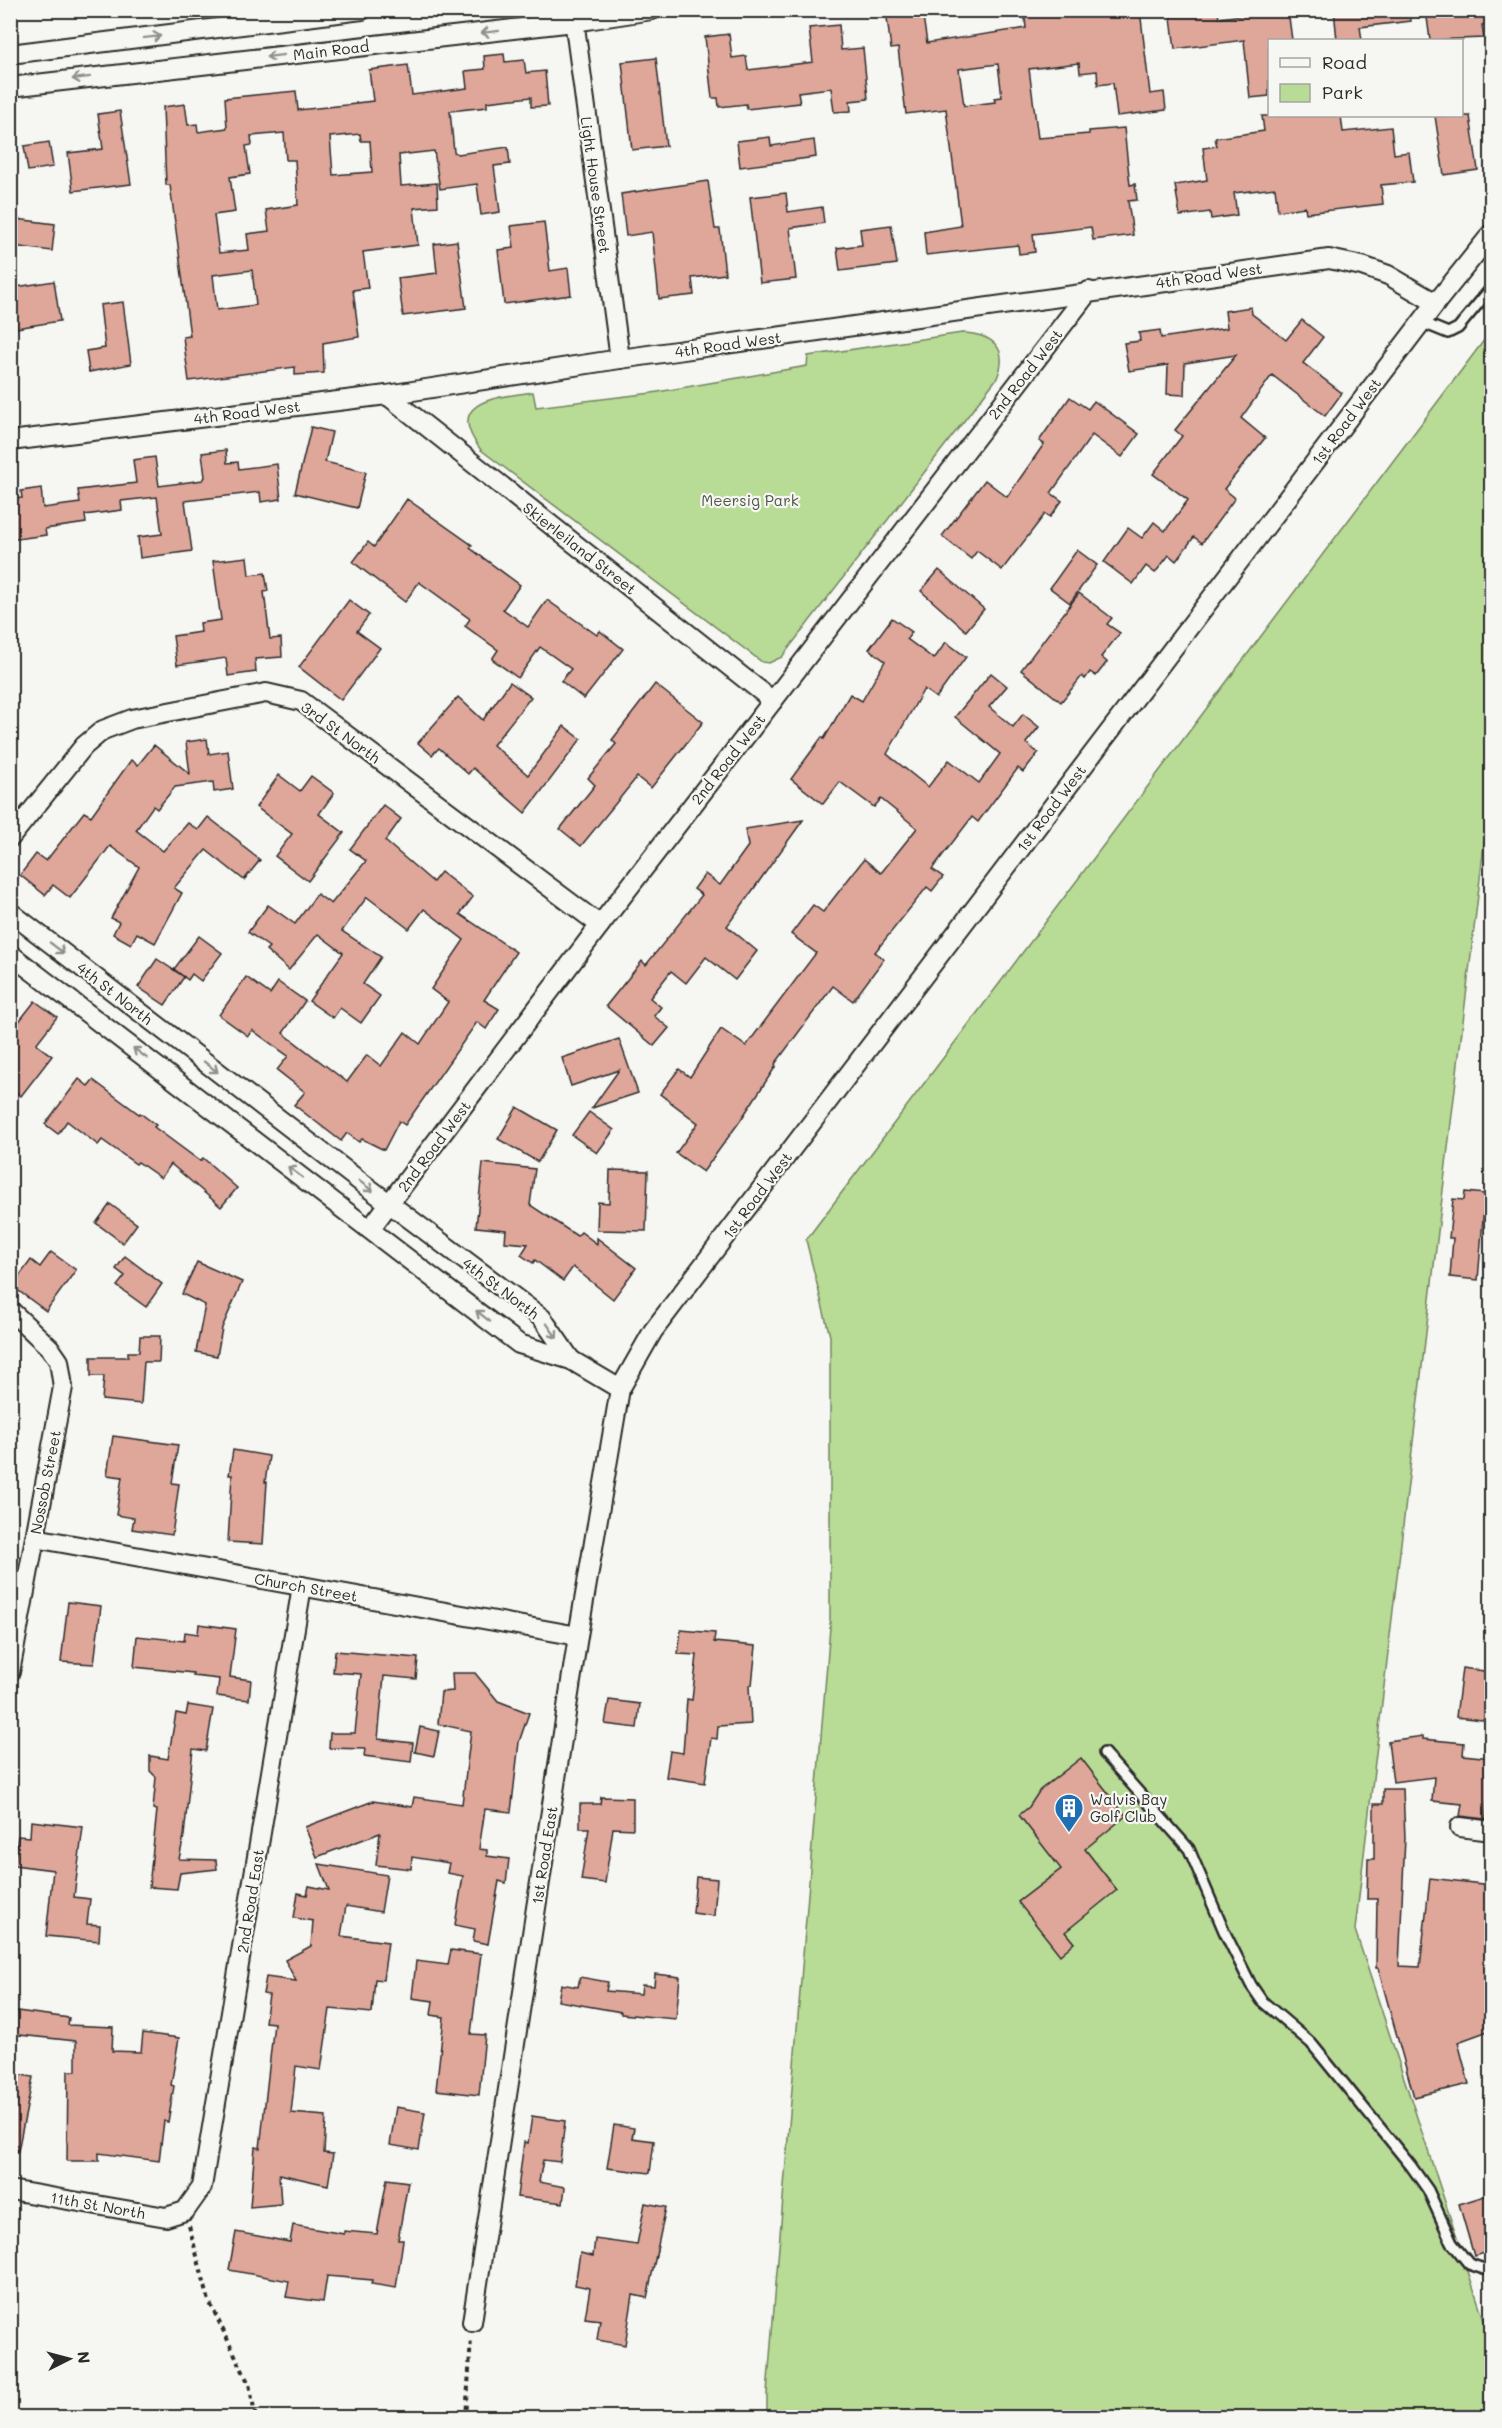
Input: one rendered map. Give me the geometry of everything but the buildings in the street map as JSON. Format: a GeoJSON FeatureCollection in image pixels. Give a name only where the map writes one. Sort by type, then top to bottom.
{"type":"FeatureCollection","features":[{"type":"Feature","properties":{"kind":"street"},"geometry":{"type":"LineString","coordinates":[[10,54],[362,10]]}},
{"type":"Feature","properties":{"kind":"street","name":"Main Road"},"geometry":{"type":"LineString","coordinates":[[10,87],[574,16],[652,10]]}},
{"type":"Feature","properties":{"kind":"street","name":"Light House Street"},"geometry":{"type":"LineString","coordinates":[[574,16],[620,359]]}},
{"type":"Feature","properties":{"kind":"street","name":"1st Road West"},"geometry":{"type":"LineString","coordinates":[[620,1389],[660,1321],[1491,233]]}},
{"type":"Feature","properties":{"kind":"street","name":"4th Road West"},"geometry":{"type":"LineString","coordinates":[[10,441],[387,395],[1089,291],[1329,259],[1362,266],[1388,275],[1436,303]]}},
{"type":"Feature","properties":{"kind":"street","name":"2nd Road West"},"geometry":{"type":"LineString","coordinates":[[370,1229],[391,1205],[600,925],[1089,291]]}},
{"type":"Feature","properties":{"kind":"street","name":"Skierleiland Street"},"geometry":{"type":"LineString","coordinates":[[387,395],[773,701]]}},
{"type":"Feature","properties":{"kind":"street","name":"3rd St North"},"geometry":{"type":"LineString","coordinates":[[10,838],[84,746],[103,730],[132,719],[266,693],[301,701],[600,925]]}},
{"type":"Feature","properties":{"kind":"street","name":"4th St North"},"geometry":{"type":"LineString","coordinates":[[10,912],[542,1318],[572,1360]]}},
{"type":"Feature","properties":{"kind":"street"},"geometry":{"type":"LineString","coordinates":[[10,954],[519,1344],[572,1360],[620,1389]]}},
{"type":"Feature","properties":{"kind":"street","name":"Nossob Street"},"geometry":{"type":"LineString","coordinates":[[10,1310],[50,1348],[59,1361],[63,1388],[10,1672]]}},
{"type":"Feature","properties":{"kind":"street","name":"1st Road East"},"geometry":{"type":"LineString","coordinates":[[472,2322],[578,1636],[620,1389]]}},
{"type":"Feature","properties":{"kind":"street","name":"Church Street"},"geometry":{"type":"LineString","coordinates":[[35,1538],[578,1636]]}},
{"type":"Feature","properties":{"kind":"street","name":"2nd Road East"},"geometry":{"type":"LineString","coordinates":[[185,2211],[202,2187],[302,1586]]}},
{"type":"Feature","properties":{"kind":"street"},"geometry":{"type":"LineString","coordinates":[[1460,1827],[1491,1831]]}},
{"type":"Feature","properties":{"kind":"street","name":"11th St North"},"geometry":{"type":"LineString","coordinates":[[10,2190],[166,2217],[185,2211]]}},
{"type":"Feature","properties":{"kind":"lane"},"geometry":{"type":"LineString","coordinates":[[1421,322],[1448,333],[1458,328],[1491,287]]}},
{"type":"Feature","properties":{"kind":"lane"},"geometry":{"type":"LineString","coordinates":[[1104,1753],[1189,1849],[1224,1931],[1251,1985],[1262,2001],[1311,2043],[1411,2166],[1428,2190],[1452,2243],[1469,2264],[1484,2269],[1491,2268]]}},
{"type":"Feature","properties":{"kind":"path"},"geometry":{"type":"LineString","coordinates":[[185,2211],[209,2301],[249,2384],[256,2418]]}},
{"type":"Feature","properties":{"kind":"path"},"geometry":{"type":"LineString","coordinates":[[466,2418],[472,2322]]}},
{"type":"Feature","properties":{"kind":"green space"},"geometry":{"type":"Polygon","coordinates":[[[1491,331],[1491,786],[1355,1930],[1491,2341],[1491,2417],[767,2418],[767,2393],[830,1627],[830,1336],[806,1240],[1491,331]]]}},
{"type":"Feature","properties":{"kind":"green space","name":"Meersig Park"},"geometry":{"type":"Polygon","coordinates":[[[962,333],[982,336],[995,344],[1001,358],[997,378],[782,657],[769,663],[762,662],[481,450],[471,433],[468,421],[471,411],[480,404],[505,396],[533,392],[536,407],[652,393],[807,366],[808,356],[962,333]]]}},
{"type":"Feature","properties":{"kind":"place","name":"Walvis Bay Golf Club"},"geometry":{"type":"Point","coordinates":[1069,1834]}}]}
